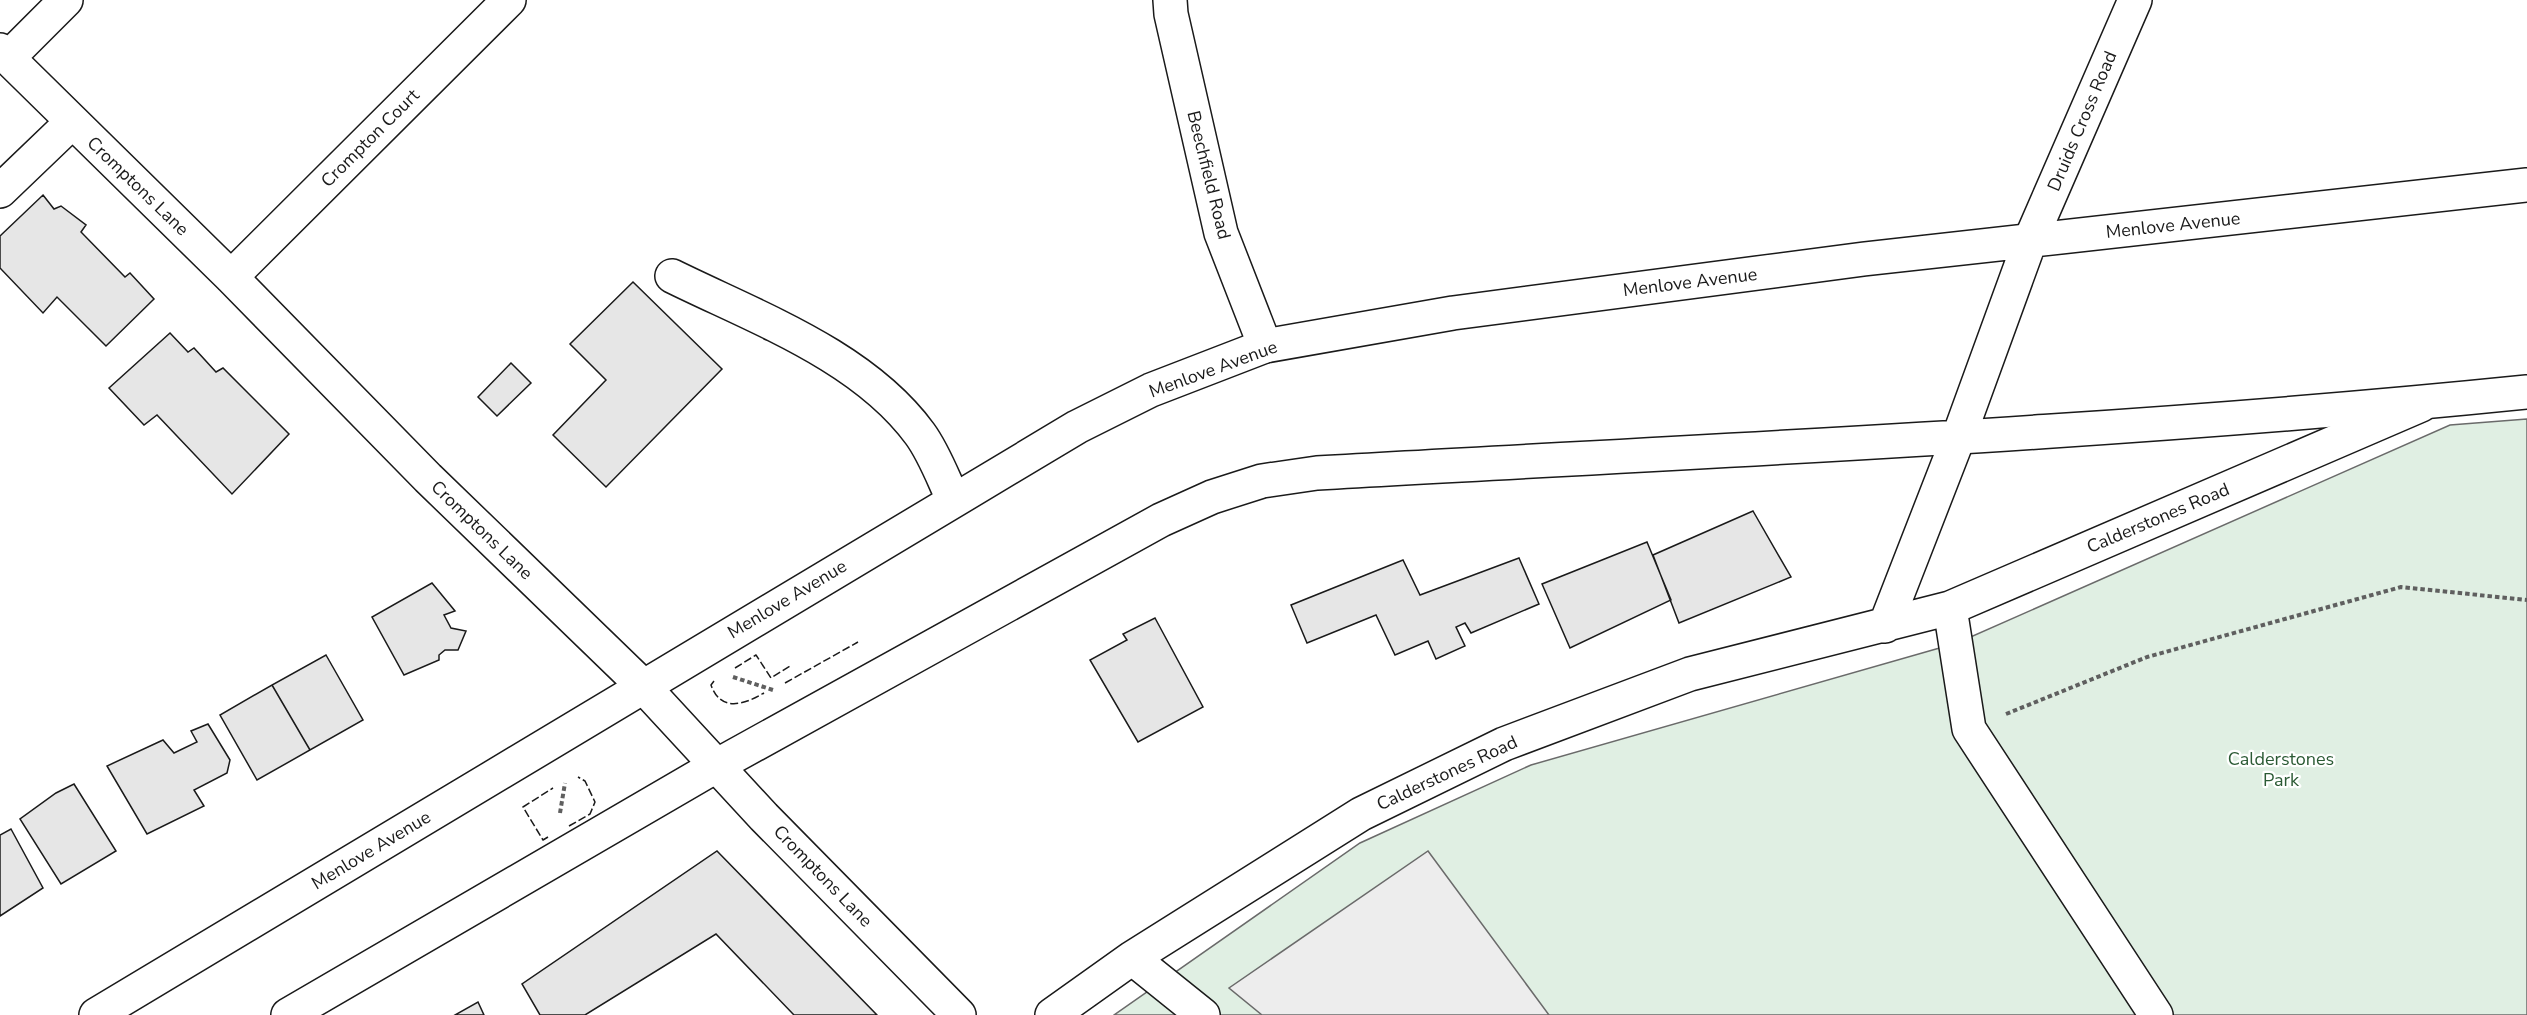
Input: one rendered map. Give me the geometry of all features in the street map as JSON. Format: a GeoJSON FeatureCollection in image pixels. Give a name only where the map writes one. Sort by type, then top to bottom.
{"type":"FeatureCollection","features":[{"type":"Feature","properties":{"kind":"main road"},"geometry":{"type":"LineString","coordinates":[[4,54],[66,0]]}},
{"type":"Feature","properties":{"kind":"main road","name":"Crompton Court"},"geometry":{"type":"LineString","coordinates":[[231,277],[509,0]]}},
{"type":"Feature","properties":{"kind":"main road","name":"Beechfield Road"},"geometry":{"type":"LineString","coordinates":[[1170,0],[1171,14],[1221,233],[1265,346]]}},
{"type":"Feature","properties":{"kind":"main road","name":"Druids Cross Road"},"geometry":{"type":"LineString","coordinates":[[1959,436],[2030,241],[2129,2]]}},
{"type":"Feature","properties":{"kind":"main road","name":"Cromptons Lane"},"geometry":{"type":"LineString","coordinates":[[4,54],[231,277],[428,478],[643,686],[716,766],[959,1015]]}},
{"type":"Feature","properties":{"kind":"main road"},"geometry":{"type":"LineString","coordinates":[[0,191],[72,122]]}},
{"type":"Feature","properties":{"kind":"main road","name":"Menlove Avenue"},"geometry":{"type":"LineString","coordinates":[[96,1015],[1077,427],[1151,390],[1265,346],[1453,313],[1864,259],[2527,185]]}},
{"type":"Feature","properties":{"kind":"main road"},"geometry":{"type":"LineString","coordinates":[[672,276],[824,352],[877,386],[921,435],[954,499]]}},
{"type":"Feature","properties":{"kind":"main road"},"geometry":{"type":"LineString","coordinates":[[288,1015],[716,766],[1161,520],[1212,497],[1262,481],[1317,473],[1959,436],[2428,402],[2527,392]]}},
{"type":"Feature","properties":{"kind":"main road","name":"Calderstones Road"},"geometry":{"type":"LineString","coordinates":[[1052,1015],[1132,958],[1361,814],[1504,744],[1690,674],[1950,608],[2428,402]]}},
{"type":"Feature","properties":{"kind":"main road"},"geometry":{"type":"LineString","coordinates":[[1885,626],[1959,436]]}},
{"type":"Feature","properties":{"kind":"main road"},"geometry":{"type":"LineString","coordinates":[[1950,608],[1969,729],[2156,1015]]}},
{"type":"Feature","properties":{"kind":"main road"},"geometry":{"type":"LineString","coordinates":[[1132,958],[1203,1015]]}},
{"type":"Feature","properties":{"kind":"path"},"geometry":{"type":"LineString","coordinates":[[1969,729],[2147,657],[2401,587],[2527,600]]}},
{"type":"Feature","properties":{"kind":"path"},"geometry":{"type":"LineString","coordinates":[[723,674],[773,690]]}},
{"type":"Feature","properties":{"kind":"path"},"geometry":{"type":"LineString","coordinates":[[558,822],[565,783]]}},
{"type":"Feature","properties":{"kind":"green space","name":"Calderstones Park"},"geometry":{"type":"Polygon","coordinates":[[[2527,419],[2527,1015],[1114,1015],[1360,843],[1531,765],[1957,643],[2450,425],[2527,419]]]}},
{"type":"Feature","properties":{"kind":"shaded area"},"geometry":{"type":"Polygon","coordinates":[[[1428,851],[1549,1015],[1262,1015],[1229,988],[1428,851]]]}},
{"type":"Feature","properties":{"kind":"building"},"geometry":{"type":"Polygon","coordinates":[[[43,195],[54,209],[61,206],[86,225],[81,232],[125,277],[130,273],[154,299],[106,346],[57,297],[43,313],[0,268],[0,236],[43,195]]]}},
{"type":"Feature","properties":{"kind":"building"},"geometry":{"type":"Polygon","coordinates":[[[633,282],[722,369],[606,487],[553,435],[606,380],[570,344],[633,282]]]}},
{"type":"Feature","properties":{"kind":"building"},"geometry":{"type":"Polygon","coordinates":[[[170,333],[188,352],[194,348],[216,372],[223,368],[289,434],[232,494],[157,415],[144,425],[109,388],[170,333]]]}},
{"type":"Feature","properties":{"kind":"building"},"geometry":{"type":"Polygon","coordinates":[[[511,363],[531,383],[497,416],[478,397],[511,363]]]}},
{"type":"Feature","properties":{"kind":"building"},"geometry":{"type":"Polygon","coordinates":[[[1753,511],[1791,577],[1679,623],[1653,555],[1753,511]]]}},
{"type":"Feature","properties":{"kind":"building"},"geometry":{"type":"Polygon","coordinates":[[[1647,542],[1671,600],[1570,648],[1542,584],[1647,542]]]}},
{"type":"Feature","properties":{"kind":"building"},"geometry":{"type":"Polygon","coordinates":[[[1519,558],[1539,604],[1471,633],[1465,623],[1456,627],[1465,646],[1436,659],[1428,641],[1395,655],[1376,615],[1307,643],[1291,605],[1403,560],[1420,595],[1519,558]]]}},
{"type":"Feature","properties":{"kind":"building"},"geometry":{"type":"Polygon","coordinates":[[[432,583],[455,611],[444,615],[451,628],[466,631],[458,650],[445,650],[439,655],[439,660],[404,675],[372,617],[432,583]]]}},
{"type":"Feature","properties":{"kind":"building"},"geometry":{"type":"Polygon","coordinates":[[[1155,618],[1203,707],[1138,742],[1090,660],[1127,640],[1123,634],[1155,618]]]}},
{"type":"Feature","properties":{"kind":"building"},"geometry":{"type":"Polygon","coordinates":[[[326,655],[363,720],[310,750],[272,685],[326,655]]]}},
{"type":"Feature","properties":{"kind":"building"},"geometry":{"type":"Polygon","coordinates":[[[272,685],[310,750],[257,780],[220,715],[272,685]]]}},
{"type":"Feature","properties":{"kind":"building"},"geometry":{"type":"Polygon","coordinates":[[[208,724],[230,760],[227,773],[194,790],[204,806],[147,834],[107,766],[163,740],[174,753],[197,742],[191,731],[208,724]]]}},
{"type":"Feature","properties":{"kind":"building"},"geometry":{"type":"Polygon","coordinates":[[[74,784],[116,851],[61,884],[20,819],[56,793],[74,784]]]}},
{"type":"Feature","properties":{"kind":"building"},"geometry":{"type":"Polygon","coordinates":[[[11,829],[43,888],[0,916],[0,835],[11,829]]]}},
{"type":"Feature","properties":{"kind":"building"},"geometry":{"type":"Polygon","coordinates":[[[717,851],[877,1015],[794,1015],[716,934],[585,1015],[540,1015],[522,984],[717,851]]]}},
{"type":"Feature","properties":{"kind":"building"},"geometry":{"type":"Polygon","coordinates":[[[478,1002],[484,1015],[455,1015],[478,1002]]]}},
{"type":"Feature","properties":{"kind":"fence"},"geometry":{"type":"LineString","coordinates":[[785,683],[858,642]]}},
{"type":"Feature","properties":{"kind":"fence"},"geometry":{"type":"LineString","coordinates":[[735,668],[756,655],[771,678],[790,666]]}},
{"type":"Feature","properties":{"kind":"fence"},"geometry":{"type":"LineString","coordinates":[[714,681],[711,685],[715,694],[727,703],[742,703],[764,693]]}},
{"type":"Feature","properties":{"kind":"fence"},"geometry":{"type":"LineString","coordinates":[[569,826],[590,814],[595,802],[585,781],[578,777]]}},
{"type":"Feature","properties":{"kind":"fence"},"geometry":{"type":"LineString","coordinates":[[548,837],[543,840],[523,807],[553,788]]}}]}
